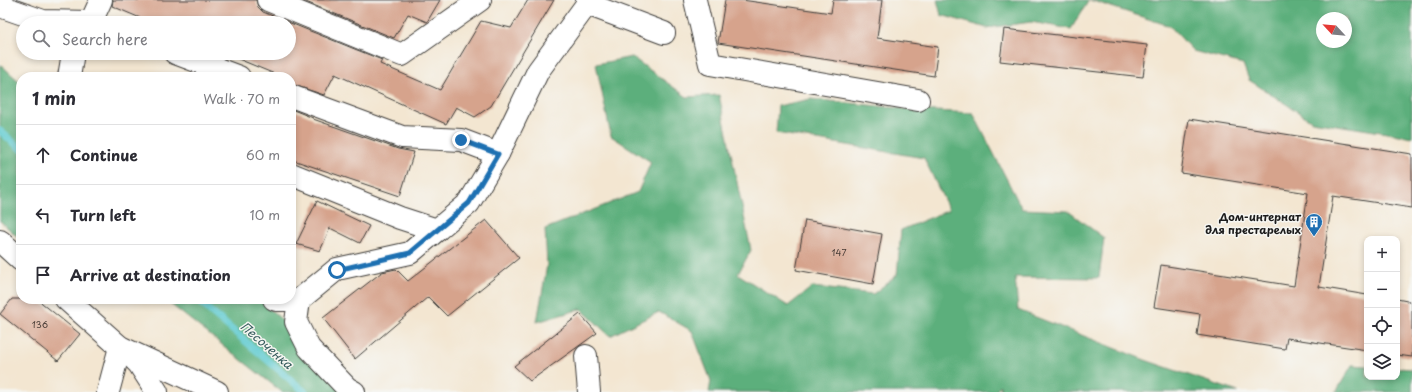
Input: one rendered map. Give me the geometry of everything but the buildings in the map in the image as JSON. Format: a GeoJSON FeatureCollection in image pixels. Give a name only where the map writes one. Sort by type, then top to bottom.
{"type":"FeatureCollection","features":[{"type":"Feature","properties":{"kind":"street"},"geometry":{"type":"LineString","coordinates":[[94,16],[100,0]]}},
{"type":"Feature","properties":{"kind":"street"},"geometry":{"type":"LineString","coordinates":[[268,0],[402,54],[480,0]]}},
{"type":"Feature","properties":{"kind":"street"},"geometry":{"type":"LineString","coordinates":[[696,0],[710,64],[918,100]]}},
{"type":"Feature","properties":{"kind":"street"},"geometry":{"type":"LineString","coordinates":[[354,392],[347,388],[309,348],[296,322],[299,300],[337,270],[410,253],[469,203],[498,154],[538,71],[587,2],[664,33]]}},
{"type":"Feature","properties":{"kind":"street"},"geometry":{"type":"LineString","coordinates":[[0,6],[28,16]]}},
{"type":"Feature","properties":{"kind":"street"},"geometry":{"type":"LineString","coordinates":[[70,72],[72,60]]}},
{"type":"Feature","properties":{"kind":"street"},"geometry":{"type":"LineString","coordinates":[[194,60],[226,72]]}},
{"type":"Feature","properties":{"kind":"street"},"geometry":{"type":"LineString","coordinates":[[296,98],[402,137],[461,140],[498,154]]}},
{"type":"Feature","properties":{"kind":"street"},"geometry":{"type":"LineString","coordinates":[[296,176],[400,218],[438,230]]}},
{"type":"Feature","properties":{"kind":"street"},"geometry":{"type":"LineString","coordinates":[[0,241],[16,255]]}},
{"type":"Feature","properties":{"kind":"street"},"geometry":{"type":"LineString","coordinates":[[72,304],[139,364],[157,392]]}},
{"type":"Feature","properties":{"kind":"street"},"geometry":{"type":"LineString","coordinates":[[108,392],[120,347]]}},
{"type":"Feature","properties":{"kind":"street"},"geometry":{"type":"LineString","coordinates":[[120,347],[217,392]]}},
{"type":"Feature","properties":{"kind":"street"},"geometry":{"type":"LineString","coordinates":[[586,356],[589,392]]}},
{"type":"Feature","properties":{"kind":"green space"},"geometry":{"type":"Polygon","coordinates":[[[937,0],[1089,0],[1071,29],[1031,22],[987,28],[941,15],[937,0]]]}},
{"type":"Feature","properties":{"kind":"green space"},"geometry":{"type":"Polygon","coordinates":[[[1090,0],[1412,0],[1412,137],[1312,121],[1249,80],[1243,64],[1193,51],[1170,26],[1090,0]]]}},
{"type":"Feature","properties":{"kind":"green space"},"geometry":{"type":"Polygon","coordinates":[[[632,57],[687,97],[719,95],[751,250],[738,274],[788,306],[812,287],[873,294],[897,275],[901,230],[949,210],[924,158],[776,133],[778,106],[811,99],[916,110],[973,113],[1022,209],[1068,211],[1104,238],[1099,278],[1015,277],[1018,310],[1145,360],[1238,392],[1001,392],[1000,385],[995,392],[709,392],[711,381],[692,331],[659,312],[610,336],[581,309],[537,322],[547,265],[545,229],[638,192],[651,162],[611,136],[596,64],[632,57]]]}},
{"type":"Feature","properties":{"kind":"green space"},"geometry":{"type":"Polygon","coordinates":[[[0,64],[16,78],[16,235],[0,221],[0,64]]]}},
{"type":"Feature","properties":{"kind":"green space"},"geometry":{"type":"Polygon","coordinates":[[[170,304],[264,304],[361,392],[282,392],[170,304]]]}},
{"type":"Feature","properties":{"kind":"green space"},"geometry":{"type":"Polygon","coordinates":[[[1352,365],[1364,366],[1364,380],[1400,380],[1400,368],[1412,369],[1412,392],[1336,392],[1352,365]]]}},
{"type":"Feature","properties":{"kind":"waterway","name":"Песоченка"},"geometry":{"type":"LineString","coordinates":[[0,131],[16,145]]}},
{"type":"Feature","properties":{"kind":"waterway","name":"Песоченка"},"geometry":{"type":"LineString","coordinates":[[202,304],[305,392]]}},
{"type":"Feature","properties":{"kind":"place","name":"Дом-интернат для престарелых"},"geometry":{"type":"Point","coordinates":[1314,237]}},
{"type":"Feature","properties":{"kind":"route"},"geometry":{"type":"LineString","coordinates":[[337,270],[410,253],[469,203],[498,154],[461,140]]}}]}
